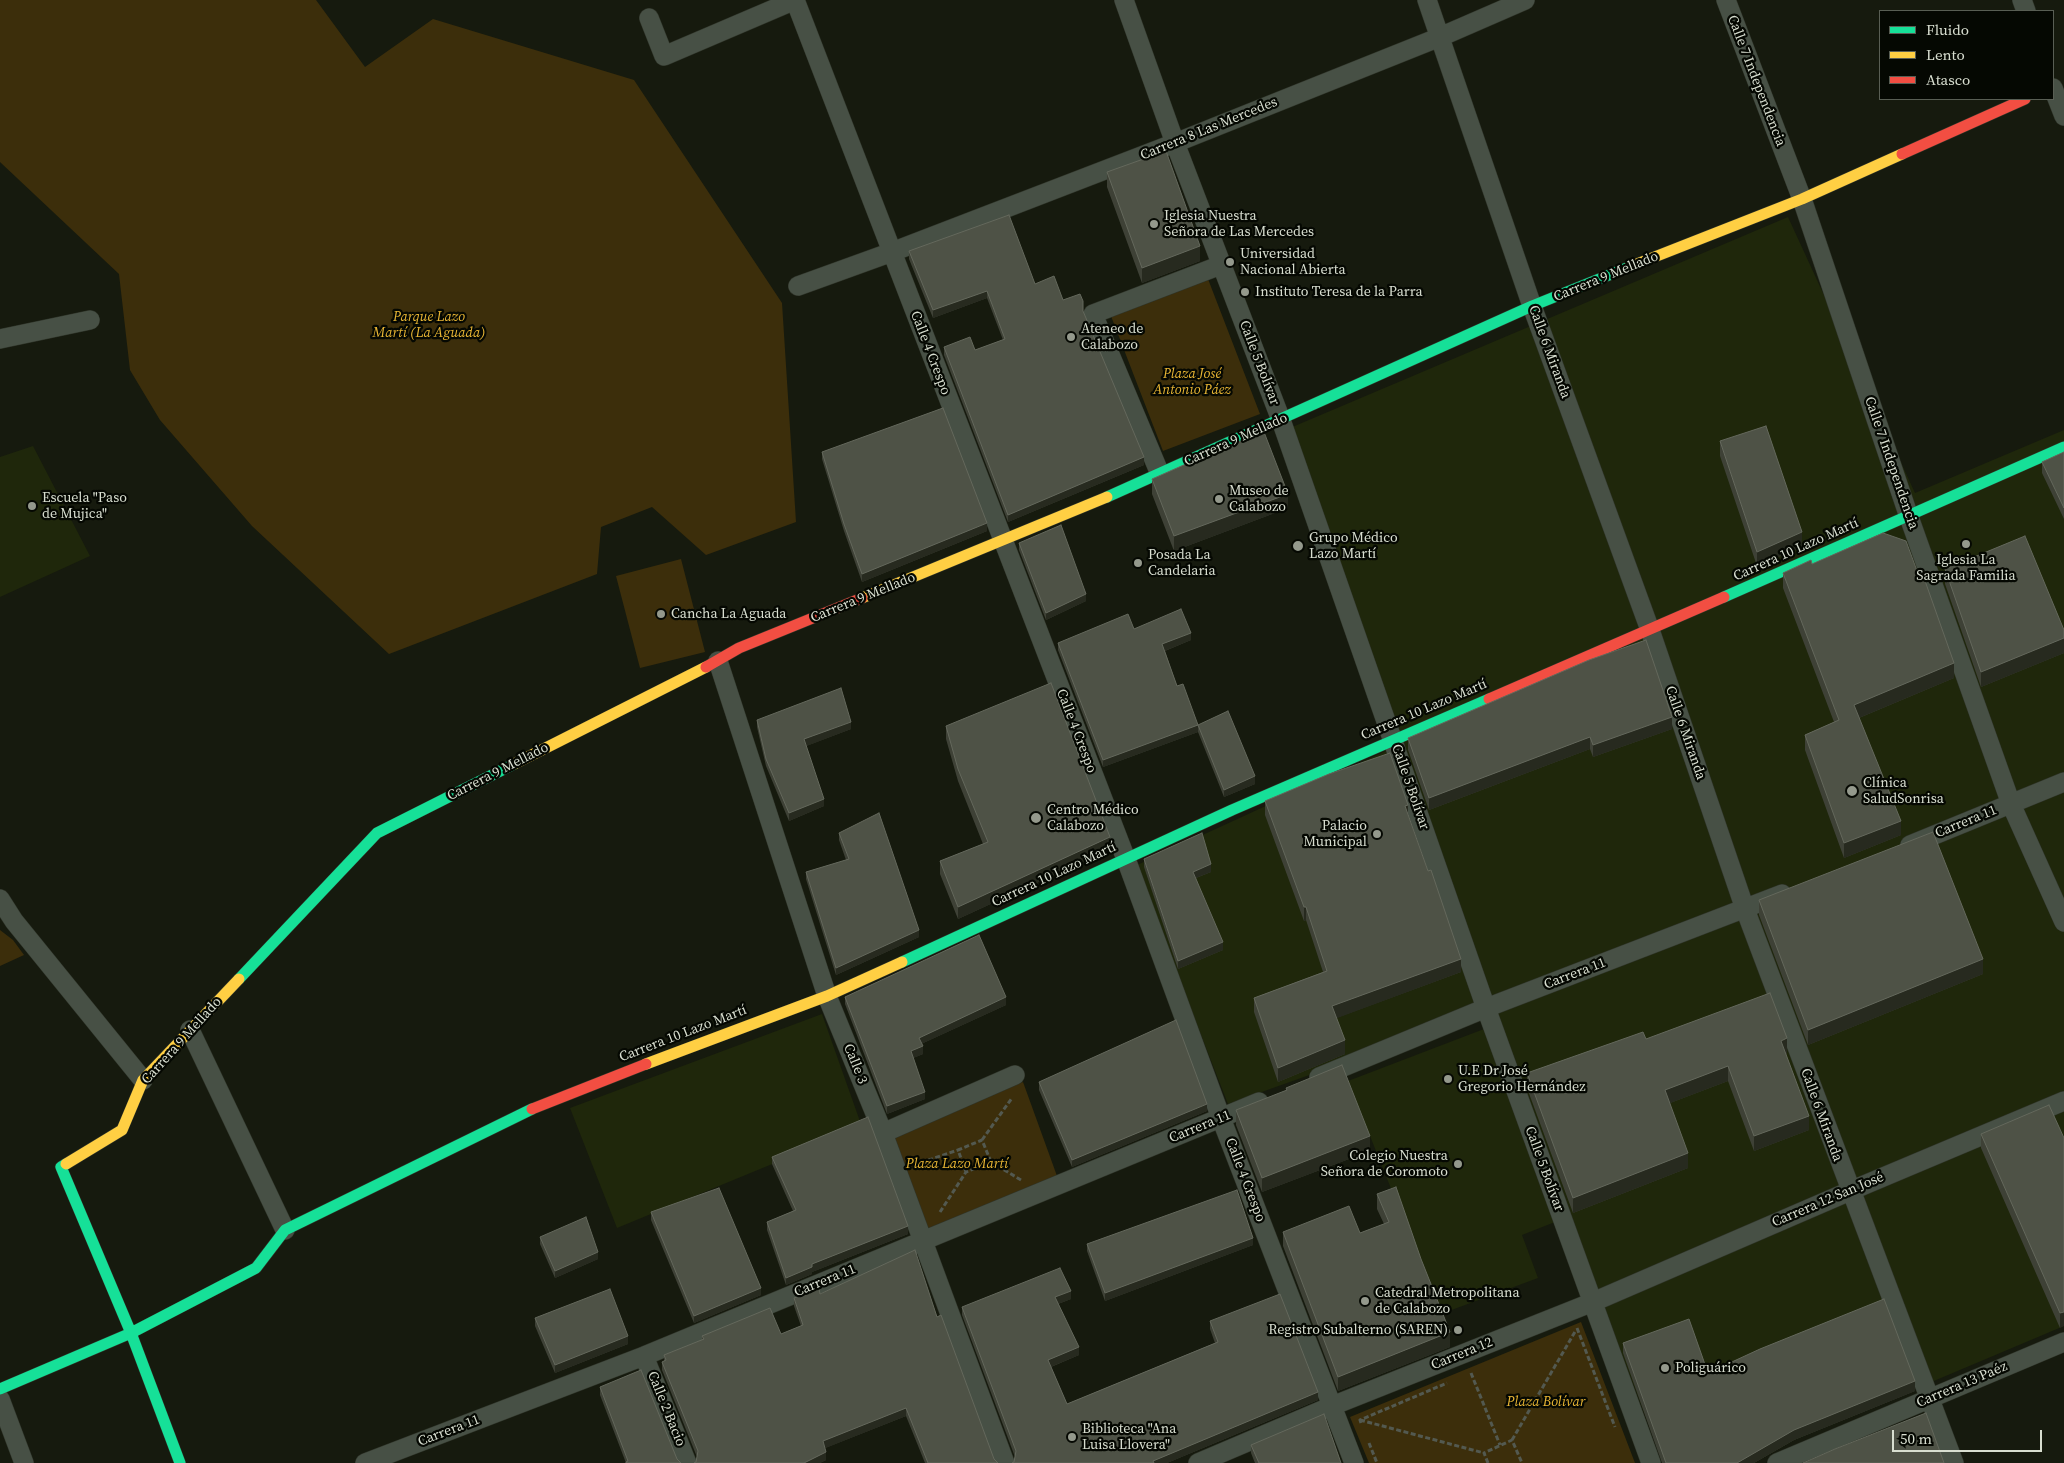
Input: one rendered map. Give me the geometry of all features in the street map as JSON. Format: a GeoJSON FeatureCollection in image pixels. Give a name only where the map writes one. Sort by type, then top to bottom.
{"type":"FeatureCollection","features":[{"type":"Feature","properties":{"kind":"street"},"geometry":{"type":"LineString","coordinates":[[649,18],[664,56],[795,0]]}},
{"type":"Feature","properties":{"kind":"street","name":"Calle 4 Crespo"},"geometry":{"type":"LineString","coordinates":[[795,0],[1126,859],[1221,1118],[1354,1463]]}},
{"type":"Feature","properties":{"kind":"street","name":"Calle 5 Bolívar"},"geometry":{"type":"LineString","coordinates":[[1124,0],[1175,143],[1281,420],[1486,1008],[1651,1463]]}},
{"type":"Feature","properties":{"kind":"street","name":"Calle 6 Miranda"},"geometry":{"type":"LineString","coordinates":[[1426,0],[1532,306],[1650,630],[1745,909],[1954,1463]]}},
{"type":"Feature","properties":{"kind":"street","name":"Carrera 8 Las Mercedes"},"geometry":{"type":"LineString","coordinates":[[798,286],[892,252],[1175,143],[1440,37],[1525,0]]}},
{"type":"Feature","properties":{"kind":"street","name":"Calle 7 Independencia"},"geometry":{"type":"LineString","coordinates":[[1726,0],[1802,199],[1909,517],[2011,804],[2064,922]]}},
{"type":"Feature","properties":{"kind":"street"},"geometry":{"type":"LineString","coordinates":[[2054,90],[2064,116]]}},
{"type":"Feature","properties":{"kind":"street","name":"Carrera 9 Mellado"},"geometry":{"type":"LineString","coordinates":[[180,1463],[131,1333],[61,1167],[122,1130],[143,1080],[377,833],[718,661],[739,648],[1002,541],[1160,474],[1532,306],[1802,199],[2023,100]]}},
{"type":"Feature","properties":{"kind":"street"},"geometry":{"type":"LineString","coordinates":[[1160,474],[1093,314],[1221,265]]}},
{"type":"Feature","properties":{"kind":"street"},"geometry":{"type":"LineString","coordinates":[[0,339],[90,320]]}},
{"type":"Feature","properties":{"kind":"street","name":"Carrera 10 Lazo Martí"},"geometry":{"type":"LineString","coordinates":[[0,1389],[131,1333],[256,1268],[285,1230],[546,1102],[826,996],[1126,859],[1394,740],[1909,517],[2064,447]]}},
{"type":"Feature","properties":{"kind":"street","name":"Calle 3"},"geometry":{"type":"LineString","coordinates":[[718,661],[826,996],[883,1132],[1005,1463]]}},
{"type":"Feature","properties":{"kind":"street","name":"Carrera 11"},"geometry":{"type":"LineString","coordinates":[[1890,852],[2064,782]]}},
{"type":"Feature","properties":{"kind":"street","name":"Carrera 11"},"geometry":{"type":"LineString","coordinates":[[1303,1084],[1486,1008],[1799,888]]}},
{"type":"Feature","properties":{"kind":"street"},"geometry":{"type":"LineString","coordinates":[[0,898],[14,921],[143,1080]]}},
{"type":"Feature","properties":{"kind":"street"},"geometry":{"type":"LineString","coordinates":[[190,1030],[285,1230]]}},
{"type":"Feature","properties":{"kind":"street"},"geometry":{"type":"LineString","coordinates":[[883,1132],[1015,1074]]}},
{"type":"Feature","properties":{"kind":"street","name":"Carrera 11"},"geometry":{"type":"LineString","coordinates":[[370,1462],[644,1356],[1276,1095]]}},
{"type":"Feature","properties":{"kind":"street","name":"Carrera 12 San José"},"geometry":{"type":"LineString","coordinates":[[1593,1302],[1850,1190],[2064,1101]]}},
{"type":"Feature","properties":{"kind":"street","name":"Carrera 12"},"geometry":{"type":"LineString","coordinates":[[1332,1406],[1593,1302]]}},
{"type":"Feature","properties":{"kind":"street","name":"Carrera 13 Paéz"},"geometry":{"type":"LineString","coordinates":[[1777,1463],[2064,1342]]}},
{"type":"Feature","properties":{"kind":"street","name":"Calle 2 Bacio"},"geometry":{"type":"LineString","coordinates":[[644,1356],[687,1463]]}},
{"type":"Feature","properties":{"kind":"street"},"geometry":{"type":"LineString","coordinates":[[0,1399],[24,1463]]}},
{"type":"Feature","properties":{"kind":"street"},"geometry":{"type":"LineString","coordinates":[[1198,1463],[1332,1406]]}},
{"type":"Feature","properties":{"kind":"path"},"geometry":{"type":"LineString","coordinates":[[913,1166],[982,1140],[1013,1097]]}},
{"type":"Feature","properties":{"kind":"path"},"geometry":{"type":"LineString","coordinates":[[982,1140],[991,1162],[1024,1182]]}},
{"type":"Feature","properties":{"kind":"path"},"geometry":{"type":"LineString","coordinates":[[958,1150],[966,1172]]}},
{"type":"Feature","properties":{"kind":"path"},"geometry":{"type":"LineString","coordinates":[[937,1216],[966,1172],[991,1162]]}},
{"type":"Feature","properties":{"kind":"path"},"geometry":{"type":"LineString","coordinates":[[1355,1419],[1484,1453],[1512,1440],[1581,1322]]}},
{"type":"Feature","properties":{"kind":"path"},"geometry":{"type":"LineString","coordinates":[[1568,1332],[1577,1328]]}},
{"type":"Feature","properties":{"kind":"path"},"geometry":{"type":"LineString","coordinates":[[1577,1328],[1619,1436]]}},
{"type":"Feature","properties":{"kind":"path"},"geometry":{"type":"LineString","coordinates":[[1462,1377],[1480,1369]]}},
{"type":"Feature","properties":{"kind":"path"},"geometry":{"type":"LineString","coordinates":[[1471,1373],[1500,1445]]}},
{"type":"Feature","properties":{"kind":"path"},"geometry":{"type":"LineString","coordinates":[[1360,1420],[1454,1380]]}},
{"type":"Feature","properties":{"kind":"path"},"geometry":{"type":"LineString","coordinates":[[1360,1420],[1363,1429]]}},
{"type":"Feature","properties":{"kind":"path"},"geometry":{"type":"LineString","coordinates":[[1367,1437],[1378,1463]]}},
{"type":"Feature","properties":{"kind":"path"},"geometry":{"type":"LineString","coordinates":[[1512,1440],[1522,1463]]}},
{"type":"Feature","properties":{"kind":"path"},"geometry":{"type":"LineString","coordinates":[[1484,1453],[1488,1463]]}},
{"type":"Feature","properties":{"kind":"shaded area"},"geometry":{"type":"Polygon","coordinates":[[[1788,217],[1915,493],[2064,430],[2064,1326],[1794,1440],[1754,1463],[1663,1463],[1492,1010],[1228,1104],[1135,866],[1403,743],[1290,428],[1788,217]]]}},
{"type":"Feature","properties":{"kind":"shaded area","name":"Escuela \"Paso de Mujica\""},"geometry":{"type":"Polygon","coordinates":[[[33,446],[90,556],[0,597],[0,457],[33,446]]]}},
{"type":"Feature","properties":{"kind":"shaded area"},"geometry":{"type":"Polygon","coordinates":[[[822,1014],[862,1127],[617,1228],[570,1108],[822,1014]]]}},
{"type":"Feature","properties":{"kind":"shaded area","name":"Colegio Nuestra Señora de Coromoto"},"geometry":{"type":"Polygon","coordinates":[[[1484,1029],[1555,1222],[1522,1235],[1538,1278],[1438,1315],[1396,1201],[1348,1081],[1484,1029]]]}},
{"type":"Feature","properties":{"kind":"green space","name":"Parque Lazo Martí (La Aguada)"},"geometry":{"type":"Polygon","coordinates":[[[0,0],[316,0],[365,67],[433,19],[634,80],[782,303],[796,522],[706,555],[652,507],[601,527],[597,574],[389,654],[252,526],[160,420],[130,370],[119,274],[0,162],[0,0]]]}},
{"type":"Feature","properties":{"kind":"green space","name":"Plaza José Antonio Páez"},"geometry":{"type":"Polygon","coordinates":[[[1208,279],[1260,414],[1163,451],[1111,316],[1208,279]]]}},
{"type":"Feature","properties":{"kind":"green space","name":"Cancha La Aguada"},"geometry":{"type":"Polygon","coordinates":[[[681,559],[705,652],[640,668],[616,576],[681,559]]]}},
{"type":"Feature","properties":{"kind":"green space"},"geometry":{"type":"Polygon","coordinates":[[[0,930],[13,940],[24,955],[0,966],[0,930]]]}},
{"type":"Feature","properties":{"kind":"green space","name":"Plaza Lazo Martí"},"geometry":{"type":"Polygon","coordinates":[[[1023,1082],[1057,1176],[927,1231],[892,1136],[1023,1082]]]}},
{"type":"Feature","properties":{"kind":"green space","name":"Plaza Bolívar"},"geometry":{"type":"Polygon","coordinates":[[[1581,1322],[1635,1463],[1369,1463],[1350,1417],[1581,1322]]]}},
{"type":"Feature","properties":{"kind":"building","name":"Iglesia Nuestra Señora de Las Mercedes"},"geometry":{"type":"Polygon","coordinates":[[[1166,151],[1200,246],[1142,268],[1107,172],[1166,151]]]}},
{"type":"Feature","properties":{"kind":"building"},"geometry":{"type":"Polygon","coordinates":[[[1009,215],[1035,284],[1054,276],[1063,300],[1080,294],[1083,301],[1083,311],[1144,457],[1008,515],[944,347],[970,337],[975,350],[1005,339],[987,291],[933,310],[909,251],[1009,215]]]}},
{"type":"Feature","properties":{"kind":"building"},"geometry":{"type":"Polygon","coordinates":[[[943,408],[987,523],[862,574],[844,524],[822,452],[943,408]]]}},
{"type":"Feature","properties":{"kind":"building"},"geometry":{"type":"Polygon","coordinates":[[[1766,426],[1802,532],[1757,552],[1720,441],[1766,426]]]}},
{"type":"Feature","properties":{"kind":"building","name":"Museo de Calabozo"},"geometry":{"type":"Polygon","coordinates":[[[1264,432],[1288,494],[1174,536],[1152,479],[1264,432]]]}},
{"type":"Feature","properties":{"kind":"building"},"geometry":{"type":"Polygon","coordinates":[[[2064,452],[2064,508],[2042,462],[2064,452]]]}},
{"type":"Feature","properties":{"kind":"building"},"geometry":{"type":"Polygon","coordinates":[[[1061,525],[1086,594],[1046,613],[1019,543],[1061,525]]]}},
{"type":"Feature","properties":{"kind":"building"},"geometry":{"type":"Polygon","coordinates":[[[1883,533],[1906,541],[1920,579],[1924,578],[1954,663],[1854,705],[1901,821],[1844,843],[1805,735],[1839,720],[1783,573],[1811,560],[1812,564],[1883,533]]]}},
{"type":"Feature","properties":{"kind":"building"},"geometry":{"type":"Polygon","coordinates":[[[2025,536],[2064,630],[2064,638],[1981,672],[1945,569],[2025,536]]]}},
{"type":"Feature","properties":{"kind":"building"},"geometry":{"type":"Polygon","coordinates":[[[1181,609],[1191,633],[1162,644],[1177,686],[1183,684],[1198,725],[1103,760],[1058,643],[1128,614],[1134,629],[1181,609]]]}},
{"type":"Feature","properties":{"kind":"building"},"geometry":{"type":"Polygon","coordinates":[[[1646,640],[1672,717],[1593,745],[1590,737],[1429,798],[1408,738],[1589,660],[1646,640]]]}},
{"type":"Feature","properties":{"kind":"building"},"geometry":{"type":"Polygon","coordinates":[[[1051,683],[1110,837],[958,907],[940,861],[988,842],[958,769],[946,726],[1051,683]]]}},
{"type":"Feature","properties":{"kind":"building"},"geometry":{"type":"Polygon","coordinates":[[[841,688],[851,722],[804,739],[824,799],[789,813],[766,759],[757,720],[841,688]]]}},
{"type":"Feature","properties":{"kind":"building"},"geometry":{"type":"Polygon","coordinates":[[[1228,711],[1255,776],[1224,790],[1198,725],[1228,711]]]}},
{"type":"Feature","properties":{"kind":"building"},"geometry":{"type":"Polygon","coordinates":[[[1390,753],[1408,805],[1405,806],[1428,871],[1431,870],[1461,959],[1332,1006],[1345,1040],[1278,1068],[1254,998],[1327,971],[1306,907],[1304,907],[1265,801],[1329,774],[1390,753]]]}},
{"type":"Feature","properties":{"kind":"building"},"geometry":{"type":"Polygon","coordinates":[[[879,813],[919,930],[836,968],[806,872],[849,859],[839,833],[879,813]]]}},
{"type":"Feature","properties":{"kind":"building"},"geometry":{"type":"Polygon","coordinates":[[[1933,832],[1983,959],[1808,1030],[1759,900],[1933,832]]]}},
{"type":"Feature","properties":{"kind":"building"},"geometry":{"type":"Polygon","coordinates":[[[1202,833],[1211,864],[1193,872],[1223,942],[1178,961],[1144,859],[1202,833]]]}},
{"type":"Feature","properties":{"kind":"building"},"geometry":{"type":"Polygon","coordinates":[[[979,935],[1006,997],[919,1038],[923,1046],[911,1051],[925,1092],[887,1106],[845,997],[979,935]]]}},
{"type":"Feature","properties":{"kind":"building"},"geometry":{"type":"Polygon","coordinates":[[[1770,993],[1787,1038],[1781,1041],[1809,1116],[1754,1136],[1728,1066],[1665,1090],[1688,1153],[1573,1198],[1527,1073],[1643,1032],[1646,1039],[1770,993]]]}},
{"type":"Feature","properties":{"kind":"building"},"geometry":{"type":"Polygon","coordinates":[[[1176,1020],[1207,1104],[1072,1160],[1039,1082],[1176,1020]]]}},
{"type":"Feature","properties":{"kind":"building"},"geometry":{"type":"Polygon","coordinates":[[[1342,1065],[1370,1136],[1262,1178],[1236,1110],[1287,1090],[1286,1088],[1342,1065]]]}},
{"type":"Feature","properties":{"kind":"building"},"geometry":{"type":"Polygon","coordinates":[[[2049,1105],[2064,1138],[2064,1312],[2060,1313],[1981,1134],[2049,1105]]]}},
{"type":"Feature","properties":{"kind":"building"},"geometry":{"type":"Polygon","coordinates":[[[868,1117],[908,1226],[812,1264],[812,1267],[786,1278],[767,1222],[796,1210],[772,1157],[868,1117]]]}},
{"type":"Feature","properties":{"kind":"building","name":"Catedral Metropolitana de Calabozo"},"geometry":{"type":"Polygon","coordinates":[[[1396,1187],[1421,1259],[1450,1332],[1338,1377],[1283,1232],[1349,1206],[1360,1233],[1389,1222],[1377,1194],[1396,1187]]]}},
{"type":"Feature","properties":{"kind":"building"},"geometry":{"type":"Polygon","coordinates":[[[719,1188],[761,1288],[694,1316],[651,1212],[719,1188]]]}},
{"type":"Feature","properties":{"kind":"building"},"geometry":{"type":"Polygon","coordinates":[[[1237,1190],[1253,1238],[1105,1293],[1087,1244],[1237,1190]]]}},
{"type":"Feature","properties":{"kind":"building"},"geometry":{"type":"Polygon","coordinates":[[[586,1217],[598,1252],[555,1271],[540,1237],[586,1217]]]}},
{"type":"Feature","properties":{"kind":"building"},"geometry":{"type":"Polygon","coordinates":[[[915,1250],[937,1317],[941,1315],[994,1459],[998,1463],[928,1463],[906,1408],[823,1441],[826,1452],[804,1463],[694,1463],[696,1462],[698,1451],[662,1362],[666,1360],[664,1355],[704,1339],[702,1336],[770,1308],[781,1334],[803,1325],[794,1298],[819,1288],[820,1294],[915,1250]]]}},
{"type":"Feature","properties":{"kind":"building"},"geometry":{"type":"Polygon","coordinates":[[[1060,1268],[1071,1291],[1055,1297],[1079,1347],[1048,1360],[1067,1404],[1218,1342],[1210,1321],[1280,1294],[1318,1392],[1153,1461],[1154,1463],[1012,1463],[1014,1462],[1016,1451],[962,1307],[1060,1268]]]}},
{"type":"Feature","properties":{"kind":"building"},"geometry":{"type":"Polygon","coordinates":[[[610,1289],[628,1336],[555,1365],[535,1318],[610,1289]]]}},
{"type":"Feature","properties":{"kind":"building"},"geometry":{"type":"Polygon","coordinates":[[[1884,1299],[1915,1381],[1794,1430],[1737,1463],[1666,1463],[1623,1343],[1689,1319],[1708,1373],[1760,1349],[1884,1299]]]}},
{"type":"Feature","properties":{"kind":"building"},"geometry":{"type":"Polygon","coordinates":[[[641,1370],[677,1459],[681,1463],[626,1463],[628,1461],[600,1387],[641,1370]]]}},
{"type":"Feature","properties":{"kind":"building"},"geometry":{"type":"Polygon","coordinates":[[[1926,1413],[1944,1463],[1803,1463],[1835,1449],[1926,1413]]]}},
{"type":"Feature","properties":{"kind":"building"},"geometry":{"type":"Polygon","coordinates":[[[1324,1414],[1341,1463],[1259,1463],[1251,1445],[1324,1414]]]}},
{"type":"Feature","properties":{"kind":"traffic: fast"},"geometry":{"type":"LineString","coordinates":[[1107,497],[1532,306],[1629,267]]}},
{"type":"Feature","properties":{"kind":"traffic: fast"},"geometry":{"type":"LineString","coordinates":[[1724,597],[2064,447]]}},
{"type":"Feature","properties":{"kind":"traffic: fast"},"geometry":{"type":"LineString","coordinates":[[902,962],[1232,810],[1489,699]]}},
{"type":"Feature","properties":{"kind":"traffic: fast"},"geometry":{"type":"LineString","coordinates":[[239,979],[377,833],[514,764]]}},
{"type":"Feature","properties":{"kind":"traffic: fast"},"geometry":{"type":"LineString","coordinates":[[0,1389],[131,1333],[256,1268],[285,1230],[532,1109]]}},
{"type":"Feature","properties":{"kind":"traffic: fast"},"geometry":{"type":"LineString","coordinates":[[66,1164],[61,1167],[131,1333],[180,1463]]}},
{"type":"Feature","properties":{"kind":"traffic: slow"},"geometry":{"type":"LineString","coordinates":[[1629,267],[1802,199],[1902,154]]}},
{"type":"Feature","properties":{"kind":"traffic: slow"},"geometry":{"type":"LineString","coordinates":[[862,598],[1107,497]]}},
{"type":"Feature","properties":{"kind":"traffic: slow"},"geometry":{"type":"LineString","coordinates":[[514,764],[706,667]]}},
{"type":"Feature","properties":{"kind":"traffic: slow"},"geometry":{"type":"LineString","coordinates":[[646,1064],[827,996],[902,962]]}},
{"type":"Feature","properties":{"kind":"traffic: slow"},"geometry":{"type":"LineString","coordinates":[[66,1164],[122,1130],[143,1080],[239,979]]}},
{"type":"Feature","properties":{"kind":"traffic: jam"},"geometry":{"type":"LineString","coordinates":[[1902,154],[2023,100]]}},
{"type":"Feature","properties":{"kind":"traffic: jam"},"geometry":{"type":"LineString","coordinates":[[1489,699],[1724,597]]}},
{"type":"Feature","properties":{"kind":"traffic: jam"},"geometry":{"type":"LineString","coordinates":[[706,667],[739,648],[862,598]]}},
{"type":"Feature","properties":{"kind":"traffic: jam"},"geometry":{"type":"LineString","coordinates":[[532,1109],[646,1064]]}},
{"type":"Feature","properties":{"kind":"place","name":"Iglesia Nuestra Señora de Las Mercedes"},"geometry":{"type":"Point","coordinates":[1154,224]}},
{"type":"Feature","properties":{"kind":"place","name":"Universidad Nacional Abierta"},"geometry":{"type":"Point","coordinates":[1230,262]}},
{"type":"Feature","properties":{"kind":"place","name":"Instituto Teresa de la Parra"},"geometry":{"type":"Point","coordinates":[1245,292]}},
{"type":"Feature","properties":{"kind":"place","name":"Ateneo de Calabozo"},"geometry":{"type":"Point","coordinates":[1071,337]}},
{"type":"Feature","properties":{"kind":"place","name":"Museo de Calabozo"},"geometry":{"type":"Point","coordinates":[1219,499]}},
{"type":"Feature","properties":{"kind":"place","name":"Escuela \"Paso de Mujica\""},"geometry":{"type":"Point","coordinates":[32,506]}},
{"type":"Feature","properties":{"kind":"place","name":"Iglesia La Sagrada Familia"},"geometry":{"type":"Point","coordinates":[1966,544]}},
{"type":"Feature","properties":{"kind":"place","name":"Grupo Médico Lazo Martí"},"geometry":{"type":"Point","coordinates":[1298,546]}},
{"type":"Feature","properties":{"kind":"place","name":"Posada La Candelaria"},"geometry":{"type":"Point","coordinates":[1138,563]}},
{"type":"Feature","properties":{"kind":"place","name":"Cancha La Aguada"},"geometry":{"type":"Point","coordinates":[661,614]}},
{"type":"Feature","properties":{"kind":"place","name":"Clínica SaludSonrisa"},"geometry":{"type":"Point","coordinates":[1852,791]}},
{"type":"Feature","properties":{"kind":"place","name":"Centro Médico Calabozo"},"geometry":{"type":"Point","coordinates":[1036,818]}},
{"type":"Feature","properties":{"kind":"place","name":"Palacio Municipal"},"geometry":{"type":"Point","coordinates":[1377,834]}},
{"type":"Feature","properties":{"kind":"place","name":"U.E Dr José Gregorio Hernández"},"geometry":{"type":"Point","coordinates":[1448,1079]}},
{"type":"Feature","properties":{"kind":"place","name":"Colegio Nuestra Señora de Coromoto"},"geometry":{"type":"Point","coordinates":[1458,1164]}},
{"type":"Feature","properties":{"kind":"place","name":"Catedral Metropolitana de Calabozo"},"geometry":{"type":"Point","coordinates":[1365,1301]}},
{"type":"Feature","properties":{"kind":"place","name":"Registro Subalterno (SAREN)"},"geometry":{"type":"Point","coordinates":[1458,1330]}},
{"type":"Feature","properties":{"kind":"place","name":"Poliguárico"},"geometry":{"type":"Point","coordinates":[1665,1368]}},
{"type":"Feature","properties":{"kind":"place","name":"Biblioteca \"Ana Luisa Llovera\""},"geometry":{"type":"Point","coordinates":[1072,1437]}}]}
